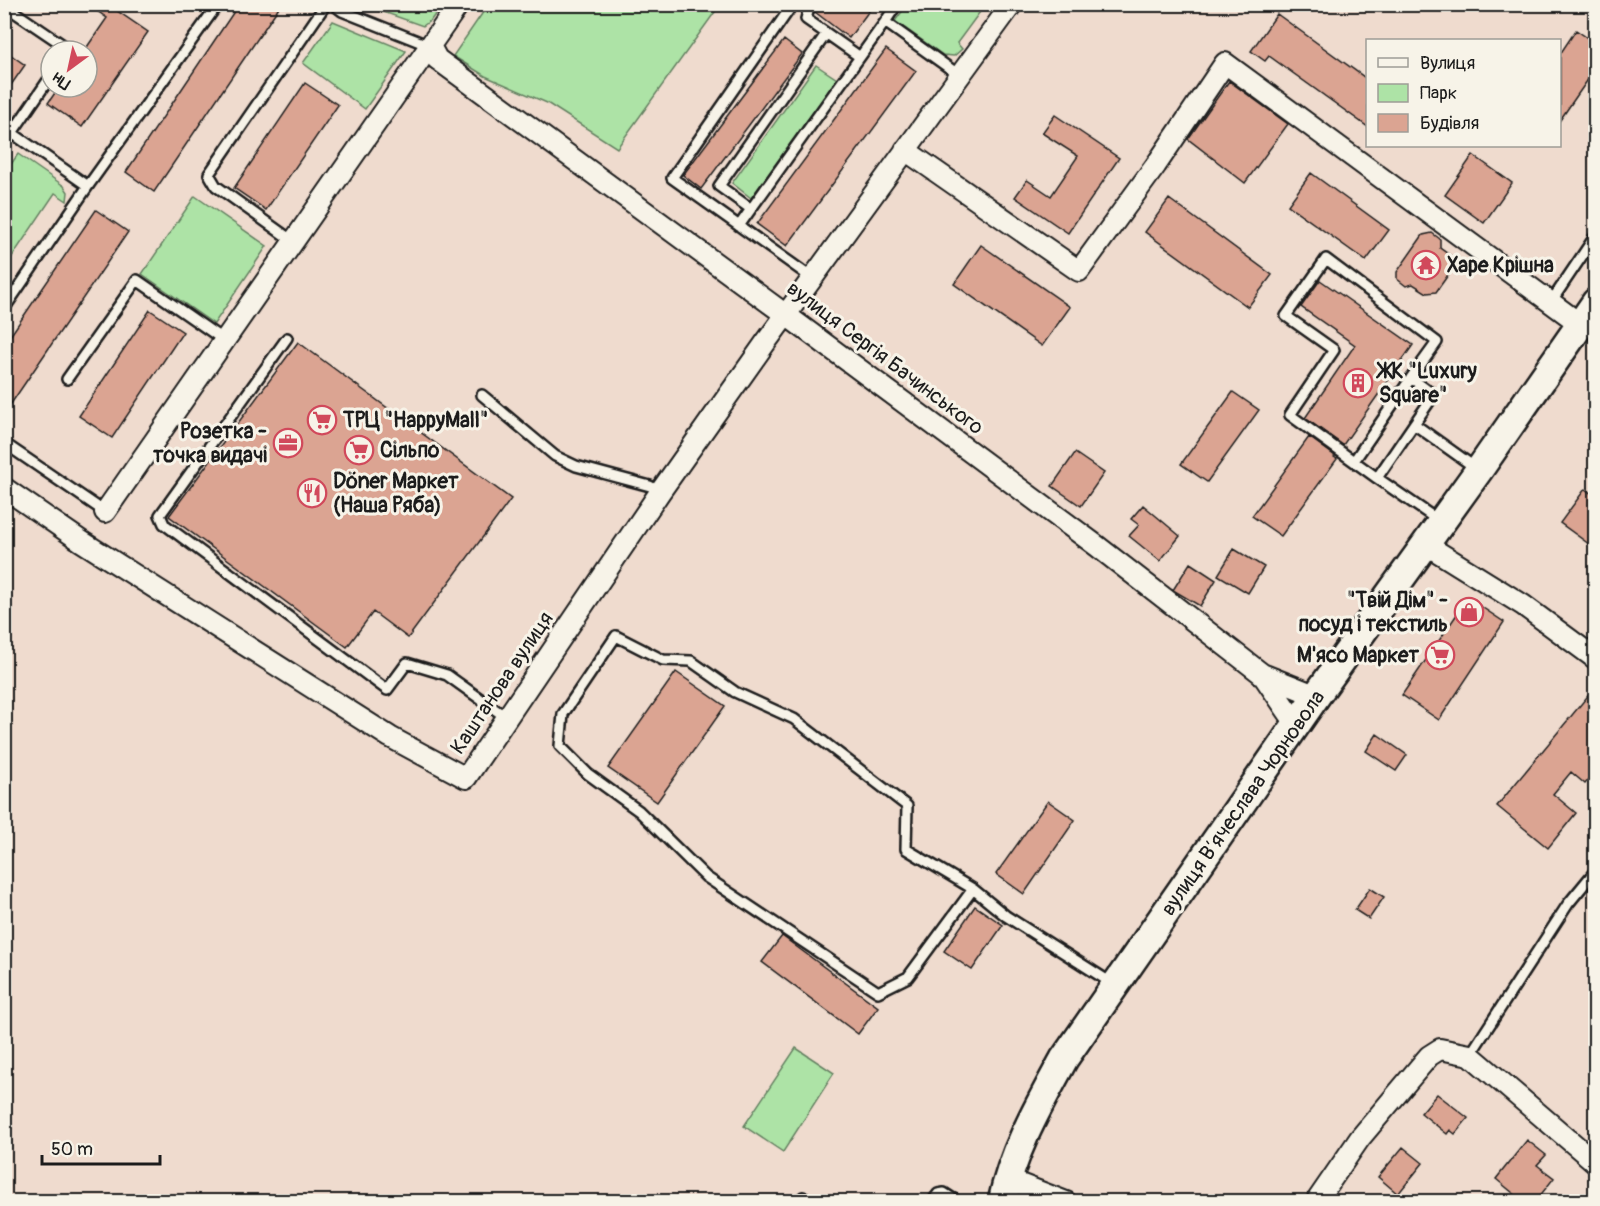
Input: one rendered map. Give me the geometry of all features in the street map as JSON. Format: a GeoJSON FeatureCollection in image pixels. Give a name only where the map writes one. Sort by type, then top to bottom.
{"type":"FeatureCollection","features":[{"type":"Feature","properties":{"kind":"main road","name":"вулиця Вʼячеслава Чорновола"},"geometry":{"type":"LineString","coordinates":[[1005,1190],[1030,1120],[1064,1059],[1591,308]]}},
{"type":"Feature","properties":{"kind":"street"},"geometry":{"type":"LineString","coordinates":[[105,512],[459,4]]}},
{"type":"Feature","properties":{"kind":"street","name":"Каштанова вулиця"},"geometry":{"type":"LineString","coordinates":[[4,488],[81,541],[380,731],[466,778],[660,492],[1012,4]]}},
{"type":"Feature","properties":{"kind":"street","name":"вулиця Сергія Бачинського"},"geometry":{"type":"LineString","coordinates":[[430,46],[437,59],[1088,539],[1262,674],[1297,725]]}},
{"type":"Feature","properties":{"kind":"street"},"geometry":{"type":"LineString","coordinates":[[905,150],[1079,271],[1156,165],[1225,63],[1551,302],[1591,308]]}},
{"type":"Feature","properties":{"kind":"street"},"geometry":{"type":"LineString","coordinates":[[1433,534],[1596,659]]}},
{"type":"Feature","properties":{"kind":"street"},"geometry":{"type":"LineString","coordinates":[[1262,674],[1317,696]]}},
{"type":"Feature","properties":{"kind":"street"},"geometry":{"type":"LineString","coordinates":[[1316,1202],[1360,1138],[1429,1056],[1440,1049],[1470,1055],[1596,1163]]}},
{"type":"Feature","properties":{"kind":"street"},"geometry":{"type":"LineString","coordinates":[[1005,1190],[1066,1202]]}},
{"type":"Feature","properties":{"kind":"lane"},"geometry":{"type":"LineString","coordinates":[[4,309],[88,186],[218,4]]}},
{"type":"Feature","properties":{"kind":"lane"},"geometry":{"type":"LineString","coordinates":[[294,242],[216,186],[208,174],[326,4]]}},
{"type":"Feature","properties":{"kind":"lane"},"geometry":{"type":"LineString","coordinates":[[333,4],[342,11],[430,46]]}},
{"type":"Feature","properties":{"kind":"lane"},"geometry":{"type":"LineString","coordinates":[[793,4],[672,178],[812,279]]}},
{"type":"Feature","properties":{"kind":"lane"},"geometry":{"type":"LineString","coordinates":[[810,4],[806,19],[860,57]]}},
{"type":"Feature","properties":{"kind":"lane"},"geometry":{"type":"LineString","coordinates":[[739,226],[897,4]]}},
{"type":"Feature","properties":{"kind":"lane"},"geometry":{"type":"LineString","coordinates":[[4,5],[54,39]]}},
{"type":"Feature","properties":{"kind":"lane"},"geometry":{"type":"LineString","coordinates":[[885,22],[959,75]]}},
{"type":"Feature","properties":{"kind":"lane"},"geometry":{"type":"LineString","coordinates":[[751,208],[720,186],[826,34]]}},
{"type":"Feature","properties":{"kind":"lane"},"geometry":{"type":"LineString","coordinates":[[4,144],[39,94]]}},
{"type":"Feature","properties":{"kind":"lane"},"geometry":{"type":"LineString","coordinates":[[12,133],[88,186]]}},
{"type":"Feature","properties":{"kind":"lane"},"geometry":{"type":"LineString","coordinates":[[1551,302],[1596,235]]}},
{"type":"Feature","properties":{"kind":"lane"},"geometry":{"type":"LineString","coordinates":[[1354,461],[1437,342],[1326,259],[1286,316],[1334,350],[1290,415],[1377,478],[1433,534]]}},
{"type":"Feature","properties":{"kind":"lane"},"geometry":{"type":"LineString","coordinates":[[67,380],[136,280],[225,341]]}},
{"type":"Feature","properties":{"kind":"lane"},"geometry":{"type":"LineString","coordinates":[[287,338],[160,515],[164,524],[387,690],[407,663],[447,675],[507,718]]}},
{"type":"Feature","properties":{"kind":"lane"},"geometry":{"type":"LineString","coordinates":[[1377,478],[1434,395],[1411,378]]}},
{"type":"Feature","properties":{"kind":"lane"},"geometry":{"type":"LineString","coordinates":[[482,395],[555,456],[576,466],[650,486],[660,492]]}},
{"type":"Feature","properties":{"kind":"lane"},"geometry":{"type":"LineString","coordinates":[[1414,424],[1479,470]]}},
{"type":"Feature","properties":{"kind":"lane"},"geometry":{"type":"LineString","coordinates":[[4,443],[105,512]]}},
{"type":"Feature","properties":{"kind":"lane"},"geometry":{"type":"LineString","coordinates":[[973,889],[908,977],[878,992],[706,877],[639,811],[588,774],[560,746],[563,714],[616,636],[663,660],[690,661],[735,692],[794,719],[907,806],[906,849],[973,889],[1006,916],[1116,985]]}},
{"type":"Feature","properties":{"kind":"lane"},"geometry":{"type":"LineString","coordinates":[[1470,1055],[1568,904],[1596,870]]}},
{"type":"Feature","properties":{"kind":"lane"},"geometry":{"type":"LineString","coordinates":[[932,1202],[938,1194],[944,1193],[958,1202]]}},
{"type":"Feature","properties":{"kind":"green space"},"geometry":{"type":"Polygon","coordinates":[[[442,4],[431,20],[423,26],[364,5],[442,4]]]}},
{"type":"Feature","properties":{"kind":"green space"},"geometry":{"type":"Polygon","coordinates":[[[488,5],[720,5],[617,148],[547,103],[485,76],[453,56],[488,5]]]}},
{"type":"Feature","properties":{"kind":"green space"},"geometry":{"type":"Polygon","coordinates":[[[907,5],[985,5],[957,43],[962,49],[954,56],[943,55],[895,21],[907,5]]]}},
{"type":"Feature","properties":{"kind":"green space"},"geometry":{"type":"Polygon","coordinates":[[[333,21],[406,51],[365,109],[303,63],[333,21]]]}},
{"type":"Feature","properties":{"kind":"green space"},"geometry":{"type":"Polygon","coordinates":[[[816,65],[837,79],[751,198],[732,183],[816,65]]]}},
{"type":"Feature","properties":{"kind":"green space"},"geometry":{"type":"Polygon","coordinates":[[[18,154],[64,186],[68,192],[67,201],[55,193],[5,267],[5,173],[18,154]]]}},
{"type":"Feature","properties":{"kind":"green space"},"geometry":{"type":"Polygon","coordinates":[[[195,196],[267,246],[214,324],[142,274],[195,196]]]}},
{"type":"Feature","properties":{"kind":"green space"},"geometry":{"type":"Polygon","coordinates":[[[796,1048],[834,1073],[783,1152],[744,1126],[796,1048]]]}},
{"type":"Feature","properties":{"kind":"building"},"geometry":{"type":"Polygon","coordinates":[[[87,4],[120,4],[116,10],[148,32],[82,127],[48,103],[51,99],[99,99],[99,39],[93,39],[107,18],[87,4]]]}},
{"type":"Feature","properties":{"kind":"building"},"geometry":{"type":"Polygon","coordinates":[[[239,4],[281,4],[154,192],[126,172],[239,4]]]}},
{"type":"Feature","properties":{"kind":"building"},"geometry":{"type":"Polygon","coordinates":[[[817,4],[874,4],[849,38],[815,12],[817,4]]]}},
{"type":"Feature","properties":{"kind":"building"},"geometry":{"type":"Polygon","coordinates":[[[1277,14],[1366,79],[1366,126],[1269,56],[1265,61],[1251,51],[1277,14]]]}},
{"type":"Feature","properties":{"kind":"building"},"geometry":{"type":"Polygon","coordinates":[[[1576,30],[1596,44],[1596,68],[1561,119],[1561,52],[1576,30]]]}},
{"type":"Feature","properties":{"kind":"building"},"geometry":{"type":"Polygon","coordinates":[[[784,40],[802,54],[701,189],[683,175],[784,40]]]}},
{"type":"Feature","properties":{"kind":"building"},"geometry":{"type":"Polygon","coordinates":[[[886,49],[916,71],[787,246],[757,224],[886,49]]]}},
{"type":"Feature","properties":{"kind":"building"},"geometry":{"type":"Polygon","coordinates":[[[4,50],[25,65],[4,95],[4,50]]]}},
{"type":"Feature","properties":{"kind":"building"},"geometry":{"type":"Polygon","coordinates":[[[1229,81],[1288,124],[1245,183],[1188,139],[1229,81]]]}},
{"type":"Feature","properties":{"kind":"building"},"geometry":{"type":"Polygon","coordinates":[[[305,83],[338,105],[266,210],[234,188],[305,83]]]}},
{"type":"Feature","properties":{"kind":"building"},"geometry":{"type":"Polygon","coordinates":[[[1055,115],[1119,158],[1068,233],[1015,197],[1027,180],[1051,196],[1078,156],[1042,133],[1055,115]]]}},
{"type":"Feature","properties":{"kind":"building"},"geometry":{"type":"Polygon","coordinates":[[[1473,155],[1512,183],[1484,223],[1445,195],[1473,155]]]}},
{"type":"Feature","properties":{"kind":"building"},"geometry":{"type":"Polygon","coordinates":[[[1311,173],[1389,230],[1366,261],[1288,205],[1311,173]]]}},
{"type":"Feature","properties":{"kind":"building"},"geometry":{"type":"Polygon","coordinates":[[[1169,199],[1272,275],[1248,307],[1145,232],[1169,199]]]}},
{"type":"Feature","properties":{"kind":"building"},"geometry":{"type":"Polygon","coordinates":[[[96,210],[128,232],[4,414],[4,345],[96,210]]]}},
{"type":"Feature","properties":{"kind":"building"},"geometry":{"type":"Polygon","coordinates":[[[1432,233],[1440,239],[1440,248],[1452,257],[1453,268],[1436,292],[1427,293],[1413,284],[1406,286],[1397,279],[1397,272],[1423,235],[1432,233]]]}},
{"type":"Feature","properties":{"kind":"building"},"geometry":{"type":"Polygon","coordinates":[[[981,245],[1070,307],[1042,346],[954,284],[981,245]]]}},
{"type":"Feature","properties":{"kind":"building","name":"ЖК \"Luxury Square\""},"geometry":{"type":"Polygon","coordinates":[[[1320,280],[1413,345],[1343,445],[1305,418],[1355,345],[1301,307],[1320,280]]]}},
{"type":"Feature","properties":{"kind":"building"},"geometry":{"type":"Polygon","coordinates":[[[150,310],[183,332],[112,438],[79,416],[150,310]]]}},
{"type":"Feature","properties":{"kind":"building","name":"ТРЦ \"HappyMall\""},"geometry":{"type":"Polygon","coordinates":[[[298,342],[511,499],[408,638],[373,612],[347,647],[169,516],[298,342]]]}},
{"type":"Feature","properties":{"kind":"building"},"geometry":{"type":"Polygon","coordinates":[[[1233,392],[1259,410],[1207,482],[1181,464],[1233,392]]]}},
{"type":"Feature","properties":{"kind":"building"},"geometry":{"type":"Polygon","coordinates":[[[1309,437],[1337,459],[1281,536],[1252,516],[1309,437]]]}},
{"type":"Feature","properties":{"kind":"building"},"geometry":{"type":"Polygon","coordinates":[[[1075,453],[1104,473],[1081,506],[1052,486],[1075,453]]]}},
{"type":"Feature","properties":{"kind":"building"},"geometry":{"type":"Polygon","coordinates":[[[1585,489],[1596,497],[1596,535],[1589,544],[1560,523],[1585,489]]]}},
{"type":"Feature","properties":{"kind":"building"},"geometry":{"type":"Polygon","coordinates":[[[1143,505],[1180,536],[1160,561],[1129,536],[1139,525],[1131,519],[1143,505]]]}},
{"type":"Feature","properties":{"kind":"building"},"geometry":{"type":"Polygon","coordinates":[[[1234,549],[1264,567],[1248,593],[1218,575],[1234,549]]]}},
{"type":"Feature","properties":{"kind":"building"},"geometry":{"type":"Polygon","coordinates":[[[1190,563],[1216,580],[1200,606],[1173,590],[1190,563]]]}},
{"type":"Feature","properties":{"kind":"building"},"geometry":{"type":"Polygon","coordinates":[[[1468,598],[1504,622],[1439,720],[1402,695],[1468,598]]]}},
{"type":"Feature","properties":{"kind":"building"},"geometry":{"type":"Polygon","coordinates":[[[676,672],[725,706],[657,802],[608,768],[676,672]]]}},
{"type":"Feature","properties":{"kind":"building"},"geometry":{"type":"Polygon","coordinates":[[[1596,686],[1596,771],[1585,784],[1571,772],[1553,794],[1576,813],[1548,848],[1497,806],[1596,686]]]}},
{"type":"Feature","properties":{"kind":"building"},"geometry":{"type":"Polygon","coordinates":[[[1377,734],[1407,755],[1396,771],[1366,751],[1377,734]]]}},
{"type":"Feature","properties":{"kind":"building"},"geometry":{"type":"Polygon","coordinates":[[[1048,801],[1075,820],[1024,894],[996,874],[1048,801]]]}},
{"type":"Feature","properties":{"kind":"building"},"geometry":{"type":"Polygon","coordinates":[[[1370,888],[1384,897],[1369,919],[1355,910],[1370,888]]]}},
{"type":"Feature","properties":{"kind":"building"},"geometry":{"type":"Polygon","coordinates":[[[975,906],[1003,925],[972,970],[944,951],[975,906]]]}},
{"type":"Feature","properties":{"kind":"building"},"geometry":{"type":"Polygon","coordinates":[[[782,936],[878,1007],[858,1034],[762,962],[782,936]]]}},
{"type":"Feature","properties":{"kind":"building"},"geometry":{"type":"Polygon","coordinates":[[[1437,1094],[1468,1118],[1455,1134],[1450,1130],[1447,1134],[1421,1113],[1437,1094]]]}},
{"type":"Feature","properties":{"kind":"building"},"geometry":{"type":"Polygon","coordinates":[[[1527,1140],[1546,1155],[1537,1165],[1554,1178],[1535,1202],[1524,1202],[1496,1179],[1527,1140]]]}},
{"type":"Feature","properties":{"kind":"building"},"geometry":{"type":"Polygon","coordinates":[[[1403,1147],[1423,1163],[1398,1194],[1378,1177],[1403,1147]]]}},
{"type":"Feature","properties":{"kind":"place","name":"Харе Крішна"},"geometry":{"type":"Point","coordinates":[1426,265]}},
{"type":"Feature","properties":{"kind":"place","name":"ЖК \"Luxury Square\""},"geometry":{"type":"Point","coordinates":[1358,383]}},
{"type":"Feature","properties":{"kind":"place","name":"ТРЦ \"HappyMall\""},"geometry":{"type":"Point","coordinates":[322,420]}},
{"type":"Feature","properties":{"kind":"place","name":"Розетка - точка видачі"},"geometry":{"type":"Point","coordinates":[288,443]}},
{"type":"Feature","properties":{"kind":"place","name":"Сільпо"},"geometry":{"type":"Point","coordinates":[359,450]}},
{"type":"Feature","properties":{"kind":"place","name":"Döner Maркет (Наша Ряба)"},"geometry":{"type":"Point","coordinates":[312,493]}},
{"type":"Feature","properties":{"kind":"place","name":"\"Твій Дім\" - посуд і текстиль"},"geometry":{"type":"Point","coordinates":[1469,612]}},
{"type":"Feature","properties":{"kind":"place","name":"М'ясо Маркет"},"geometry":{"type":"Point","coordinates":[1440,655]}}]}
